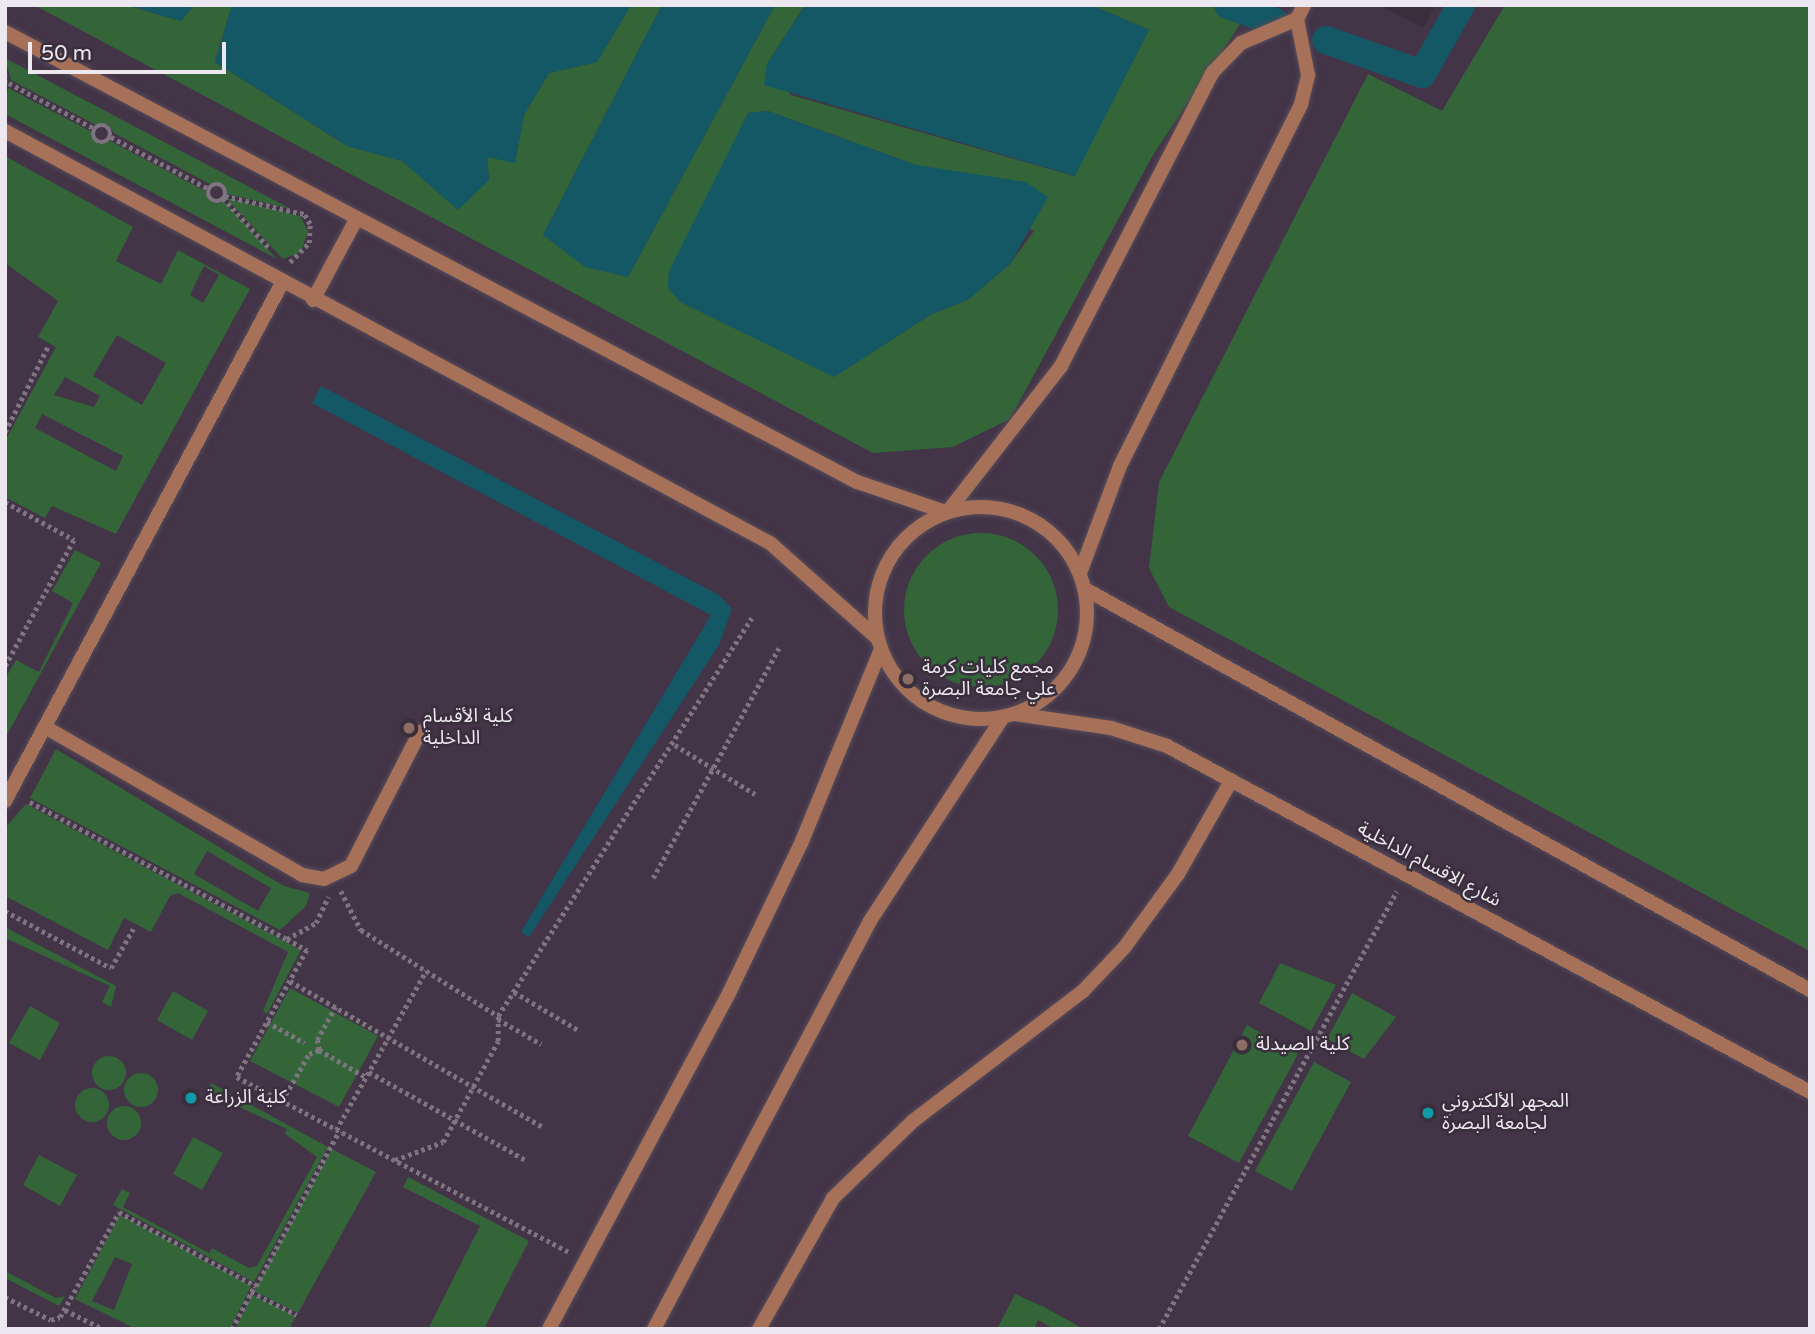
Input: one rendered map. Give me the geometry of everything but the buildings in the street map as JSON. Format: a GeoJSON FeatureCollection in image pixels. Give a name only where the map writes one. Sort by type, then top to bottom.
{"type":"FeatureCollection","features":[{"type":"Feature","properties":{"kind":"street"},"geometry":{"type":"LineString","coordinates":[[1080,573],[1120,466],[1301,104],[1308,75],[1297,19],[1304,5]]}},
{"type":"Feature","properties":{"kind":"street"},"geometry":{"type":"LineString","coordinates":[[1009,716],[973,720],[925,703],[895,676],[880,644],[875,611],[891,555],[910,533],[947,511],[1061,366],[1213,72],[1241,43],[1297,19]]}},
{"type":"Feature","properties":{"kind":"street"},"geometry":{"type":"LineString","coordinates":[[5,32],[857,482],[947,511],[1012,510],[1049,531],[1080,573],[1085,589],[1085,631],[1065,678],[1009,716],[870,921],[654,1329]]}},
{"type":"Feature","properties":{"kind":"street"},"geometry":{"type":"LineString","coordinates":[[5,131],[313,300],[770,543],[880,644]]}},
{"type":"Feature","properties":{"kind":"street"},"geometry":{"type":"LineString","coordinates":[[313,300],[357,218]]}},
{"type":"Feature","properties":{"kind":"street"},"geometry":{"type":"LineString","coordinates":[[5,801],[282,283]]}},
{"type":"Feature","properties":{"kind":"street"},"geometry":{"type":"LineString","coordinates":[[1085,589],[1810,990]]}},
{"type":"Feature","properties":{"kind":"street"},"geometry":{"type":"LineString","coordinates":[[550,1329],[729,993],[802,841],[880,644]]}},
{"type":"Feature","properties":{"kind":"street","name":"شارع الاقسام الداخلية"},"geometry":{"type":"LineString","coordinates":[[1009,716],[1139,736],[1231,780],[1810,1092]]}},
{"type":"Feature","properties":{"kind":"street"},"geometry":{"type":"LineString","coordinates":[[45,727],[302,875],[331,878],[351,866],[420,732]]}},
{"type":"Feature","properties":{"kind":"street"},"geometry":{"type":"LineString","coordinates":[[759,1329],[833,1198],[913,1121],[1083,991],[1124,948],[1178,874],[1231,780]]}},
{"type":"Feature","properties":{"kind":"path"},"geometry":{"type":"LineString","coordinates":[[5,73],[7,85],[95,129],[107,126],[111,136],[209,189],[220,185],[224,197],[275,254]]}},
{"type":"Feature","properties":{"kind":"path"},"geometry":{"type":"LineString","coordinates":[[95,129],[99,142],[111,136]]}},
{"type":"Feature","properties":{"kind":"path"},"geometry":{"type":"LineString","coordinates":[[209,189],[211,200],[224,197],[304,215]]}},
{"type":"Feature","properties":{"kind":"path"},"geometry":{"type":"LineString","coordinates":[[5,432],[48,346]]}},
{"type":"Feature","properties":{"kind":"path"},"geometry":{"type":"LineString","coordinates":[[5,502],[74,540],[5,667]]}},
{"type":"Feature","properties":{"kind":"path"},"geometry":{"type":"LineString","coordinates":[[395,1160],[436,1148],[455,1120],[498,1041],[498,1017],[675,746],[752,618]]}},
{"type":"Feature","properties":{"kind":"path"},"geometry":{"type":"LineString","coordinates":[[653,878],[779,648]]}},
{"type":"Feature","properties":{"kind":"path"},"geometry":{"type":"LineString","coordinates":[[675,746],[755,794]]}},
{"type":"Feature","properties":{"kind":"path"},"geometry":{"type":"LineString","coordinates":[[30,802],[307,950],[237,1077],[586,1261]]}},
{"type":"Feature","properties":{"kind":"path"},"geometry":{"type":"LineString","coordinates":[[1159,1329],[1406,875]]}},
{"type":"Feature","properties":{"kind":"path"},"geometry":{"type":"LineString","coordinates":[[287,939],[316,923],[331,878]]}},
{"type":"Feature","properties":{"kind":"path"},"geometry":{"type":"LineString","coordinates":[[331,878],[361,930],[541,1044]]}},
{"type":"Feature","properties":{"kind":"path"},"geometry":{"type":"LineString","coordinates":[[5,911],[111,968],[133,929]]}},
{"type":"Feature","properties":{"kind":"path"},"geometry":{"type":"LineString","coordinates":[[232,1329],[426,971]]}},
{"type":"Feature","properties":{"kind":"path"},"geometry":{"type":"LineString","coordinates":[[290,981],[543,1127]]}},
{"type":"Feature","properties":{"kind":"path"},"geometry":{"type":"LineString","coordinates":[[514,992],[580,1031]]}},
{"type":"Feature","properties":{"kind":"path"},"geometry":{"type":"LineString","coordinates":[[319,1050],[317,1040],[335,1007]]}},
{"type":"Feature","properties":{"kind":"path"},"geometry":{"type":"LineString","coordinates":[[267,1022],[305,1043],[309,1054]]}},
{"type":"Feature","properties":{"kind":"path"},"geometry":{"type":"LineString","coordinates":[[305,1043],[317,1040]]}},
{"type":"Feature","properties":{"kind":"path"},"geometry":{"type":"LineString","coordinates":[[282,1101],[309,1054],[319,1050],[526,1160]]}},
{"type":"Feature","properties":{"kind":"path"},"geometry":{"type":"LineString","coordinates":[[5,1297],[51,1320],[65,1310],[119,1212],[255,1285]]}},
{"type":"Feature","properties":{"kind":"path"},"geometry":{"type":"LineString","coordinates":[[251,1292],[297,1315]]}},
{"type":"Feature","properties":{"kind":"path"},"geometry":{"type":"LineString","coordinates":[[65,1310],[103,1329]]}},
{"type":"Feature","properties":{"kind":"shaded area","name":"مجمع كليات كرمة علي جامعة البصرة"},"geometry":{"type":"Polygon","coordinates":[[[5,5],[1379,5],[1423,28],[1436,5],[1810,5],[1810,1329],[5,1329],[5,5]]]}},
{"type":"Feature","properties":{"kind":"green space"},"geometry":{"type":"Polygon","coordinates":[[[34,5],[126,5],[181,21],[194,5],[232,5],[215,62],[347,146],[402,161],[458,209],[489,180],[487,157],[515,162],[524,115],[549,73],[597,62],[631,5],[662,5],[543,235],[628,277],[775,5],[805,5],[767,64],[791,95],[1074,176],[1149,30],[1091,5],[1253,5],[1153,155],[1010,419],[953,447],[873,453],[34,5]],[[768,111],[748,113],[720,176],[834,377],[930,315],[969,299],[1010,264],[1034,231],[916,165],[768,111]]]}},
{"type":"Feature","properties":{"kind":"green space"},"geometry":{"type":"Polygon","coordinates":[[[1505,5],[1810,5],[1810,951],[1169,607],[1149,568],[1159,482],[1368,74],[1442,111],[1505,5]]]}},
{"type":"Feature","properties":{"kind":"green space"},"geometry":{"type":"Polygon","coordinates":[[[5,58],[291,209],[227,194],[222,184],[210,184],[114,133],[108,124],[96,125],[11,80],[5,58]]]}},
{"type":"Feature","properties":{"kind":"green space"},"geometry":{"type":"Polygon","coordinates":[[[8,88],[92,132],[98,144],[110,141],[205,191],[212,203],[223,201],[277,259],[5,114],[8,88]]]}},
{"type":"Feature","properties":{"kind":"green space"},"geometry":{"type":"Polygon","coordinates":[[[5,156],[133,227],[116,261],[161,284],[178,250],[250,289],[116,534],[52,506],[45,518],[5,497],[5,441],[56,347],[38,337],[58,301],[5,263],[5,156]],[[204,266],[190,295],[203,303],[219,275],[204,266]],[[117,335],[93,376],[142,405],[166,363],[117,335]],[[65,377],[54,395],[94,407],[100,396],[65,377]],[[42,414],[35,428],[116,471],[123,456],[42,414]]]}},
{"type":"Feature","properties":{"kind":"green space"},"geometry":{"type":"Polygon","coordinates":[[[226,198],[300,216],[308,231],[301,252],[283,259],[226,198]]]}},
{"type":"Feature","properties":{"kind":"green space"},"geometry":{"type":"Polygon","coordinates":[[[981,533],[1011,539],[1036,555],[1052,580],[1058,610],[1052,640],[1036,665],[1011,681],[981,687],[951,681],[926,665],[910,640],[904,610],[910,580],[926,555],[951,539],[981,533]]]}},
{"type":"Feature","properties":{"kind":"green space"},"geometry":{"type":"Polygon","coordinates":[[[75,550],[101,563],[7,735],[5,679],[16,660],[39,672],[73,603],[52,591],[75,550]]]}},
{"type":"Feature","properties":{"kind":"green space"},"geometry":{"type":"Polygon","coordinates":[[[56,749],[284,886],[310,893],[306,906],[280,930],[30,798],[56,749]],[[207,851],[194,874],[258,911],[271,888],[207,851]]]}},
{"type":"Feature","properties":{"kind":"green space"},"geometry":{"type":"Polygon","coordinates":[[[26,804],[301,950],[267,1014],[263,1011],[288,952],[178,893],[170,896],[151,932],[124,918],[108,950],[5,896],[5,828],[26,804]]]}},
{"type":"Feature","properties":{"kind":"green space"},"geometry":{"type":"Polygon","coordinates":[[[5,927],[116,986],[111,1007],[102,1002],[110,986],[5,938],[5,927]]]}},
{"type":"Feature","properties":{"kind":"green space"},"geometry":{"type":"Polygon","coordinates":[[[1280,963],[1336,985],[1311,1031],[1259,1003],[1280,963]]]}},
{"type":"Feature","properties":{"kind":"green space"},"geometry":{"type":"Polygon","coordinates":[[[290,988],[378,1036],[339,1107],[250,1061],[290,988]]]}},
{"type":"Feature","properties":{"kind":"green space"},"geometry":{"type":"Polygon","coordinates":[[[173,991],[208,1011],[192,1040],[157,1020],[173,991]]]}},
{"type":"Feature","properties":{"kind":"green space"},"geometry":{"type":"Polygon","coordinates":[[[1352,993],[1396,1017],[1364,1059],[1327,1039],[1352,993]]]}},
{"type":"Feature","properties":{"kind":"green space"},"geometry":{"type":"Polygon","coordinates":[[[30,1006],[60,1023],[40,1060],[9,1043],[30,1006]]]}},
{"type":"Feature","properties":{"kind":"green space"},"geometry":{"type":"Polygon","coordinates":[[[1247,1025],[1298,1054],[1239,1163],[1188,1136],[1247,1025]]]}},
{"type":"Feature","properties":{"kind":"green space"},"geometry":{"type":"Polygon","coordinates":[[[109,1056],[121,1061],[126,1073],[121,1085],[109,1090],[97,1085],[92,1073],[97,1061],[109,1056]]]}},
{"type":"Feature","properties":{"kind":"green space"},"geometry":{"type":"Polygon","coordinates":[[[1314,1062],[1351,1082],[1292,1191],[1255,1171],[1314,1062]]]}},
{"type":"Feature","properties":{"kind":"green space"},"geometry":{"type":"Polygon","coordinates":[[[141,1073],[153,1078],[158,1090],[153,1102],[141,1107],[129,1102],[124,1090],[129,1078],[141,1073]]]}},
{"type":"Feature","properties":{"kind":"green space"},"geometry":{"type":"Polygon","coordinates":[[[211,1083],[328,1147],[254,1282],[113,1205],[122,1189],[130,1193],[123,1207],[209,1253],[212,1248],[249,1268],[257,1266],[317,1157],[285,1134],[287,1129],[207,1092],[211,1083]]]}},
{"type":"Feature","properties":{"kind":"green space"},"geometry":{"type":"Polygon","coordinates":[[[92,1088],[104,1093],[109,1105],[104,1117],[92,1122],[80,1117],[75,1105],[80,1093],[92,1088]]]}},
{"type":"Feature","properties":{"kind":"green space"},"geometry":{"type":"Polygon","coordinates":[[[124,1106],[136,1111],[141,1123],[136,1135],[124,1140],[112,1135],[107,1123],[112,1111],[124,1106]]]}},
{"type":"Feature","properties":{"kind":"green space"},"geometry":{"type":"Polygon","coordinates":[[[193,1137],[223,1153],[202,1190],[173,1174],[193,1137]]]}},
{"type":"Feature","properties":{"kind":"green space"},"geometry":{"type":"Polygon","coordinates":[[[332,1149],[376,1172],[298,1313],[254,1291],[332,1149]]]}},
{"type":"Feature","properties":{"kind":"green space"},"geometry":{"type":"Polygon","coordinates":[[[39,1155],[77,1175],[60,1206],[23,1185],[39,1155]]]}},
{"type":"Feature","properties":{"kind":"green space"},"geometry":{"type":"Polygon","coordinates":[[[408,1177],[529,1241],[484,1329],[428,1329],[480,1226],[403,1187],[408,1177]]]}},
{"type":"Feature","properties":{"kind":"green space"},"geometry":{"type":"Polygon","coordinates":[[[120,1215],[251,1286],[230,1329],[136,1329],[75,1299],[120,1215]],[[115,1257],[92,1301],[114,1310],[132,1264],[115,1257]]]}},
{"type":"Feature","properties":{"kind":"green space"},"geometry":{"type":"Polygon","coordinates":[[[5,1271],[56,1298],[65,1296],[59,1306],[5,1278],[5,1271]]]}},
{"type":"Feature","properties":{"kind":"green space"},"geometry":{"type":"Polygon","coordinates":[[[1015,1294],[1084,1329],[1054,1329],[1038,1320],[1034,1329],[997,1329],[1015,1294]]]}},
{"type":"Feature","properties":{"kind":"green space"},"geometry":{"type":"Polygon","coordinates":[[[252,1295],[296,1316],[289,1329],[235,1329],[252,1295]]]}},
{"type":"Feature","properties":{"kind":"water"},"geometry":{"type":"Polygon","coordinates":[[[126,5],[194,5],[181,21],[126,5]]]}},
{"type":"Feature","properties":{"kind":"water"},"geometry":{"type":"Polygon","coordinates":[[[232,5],[631,5],[597,62],[549,73],[524,115],[515,163],[487,157],[489,180],[458,210],[402,161],[347,146],[215,62],[232,5]]]}},
{"type":"Feature","properties":{"kind":"water"},"geometry":{"type":"Polygon","coordinates":[[[662,5],[775,5],[628,277],[585,267],[543,235],[662,5]]]}},
{"type":"Feature","properties":{"kind":"water"},"geometry":{"type":"Polygon","coordinates":[[[805,5],[1091,5],[1149,30],[1075,176],[764,85],[767,64],[805,5]]]}},
{"type":"Feature","properties":{"kind":"water"},"geometry":{"type":"Polygon","coordinates":[[[768,111],[916,165],[1026,182],[1048,197],[1010,264],[969,299],[930,315],[834,377],[680,302],[668,288],[669,271],[748,113],[768,111]]]}},
{"type":"Feature","properties":{"kind":"water"},"geometry":{"type":"Polygon","coordinates":[[[321,386],[719,595],[732,609],[719,645],[529,937],[521,932],[711,615],[312,403],[321,386]]]}},
{"type":"Feature","properties":{"kind":"waterway"},"geometry":{"type":"LineString","coordinates":[[1228,5],[1275,22]]}},
{"type":"Feature","properties":{"kind":"waterway"},"geometry":{"type":"LineString","coordinates":[[1326,40],[1422,74],[1461,5]]}},
{"type":"Feature","properties":{"kind":"place","name":"مجمع كليات كرمة علي جامعة البصرة"},"geometry":{"type":"Point","coordinates":[908,679]}},
{"type":"Feature","properties":{"kind":"place","name":"كلية الأقسام الداخلية"},"geometry":{"type":"Point","coordinates":[409,728]}},
{"type":"Feature","properties":{"kind":"place","name":"كلية الصيدلة"},"geometry":{"type":"Point","coordinates":[1242,1045]}},
{"type":"Feature","properties":{"kind":"place","name":"كلية الزراعة"},"geometry":{"type":"Point","coordinates":[191,1098]}},
{"type":"Feature","properties":{"kind":"place","name":"المجهر الألكتروني لجامعة البصرة"},"geometry":{"type":"Point","coordinates":[1428,1113]}}]}
